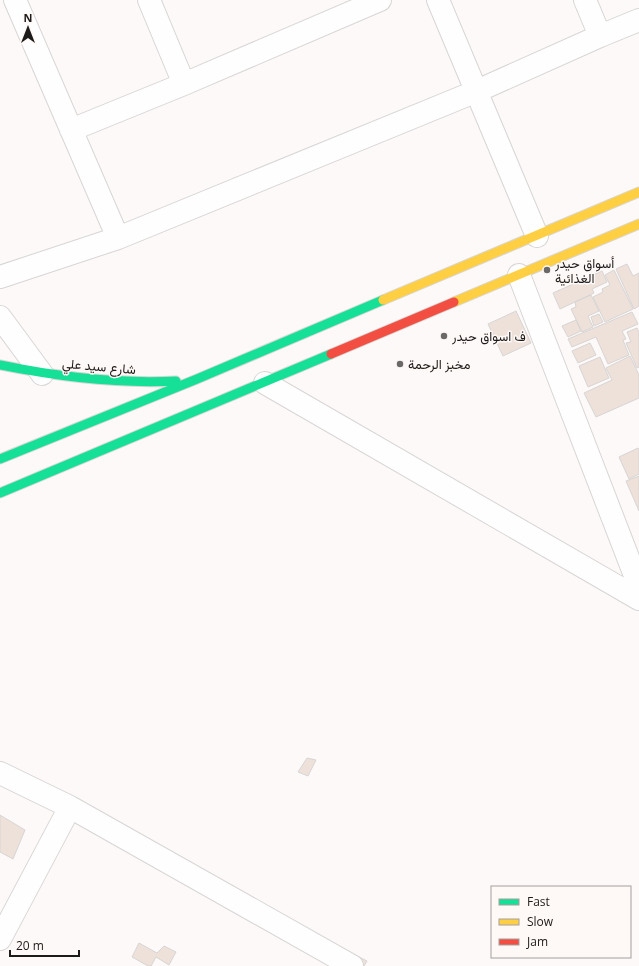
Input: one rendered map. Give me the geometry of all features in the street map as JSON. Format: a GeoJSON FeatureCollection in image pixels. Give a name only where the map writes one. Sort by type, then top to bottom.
{"type":"FeatureCollection","features":[{"type":"Feature","properties":{"kind":"street"},"geometry":{"type":"LineString","coordinates":[[15,0],[118,238]]}},
{"type":"Feature","properties":{"kind":"street"},"geometry":{"type":"LineString","coordinates":[[149,0],[184,84]]}},
{"type":"Feature","properties":{"kind":"street"},"geometry":{"type":"LineString","coordinates":[[71,130],[184,84],[380,0]]}},
{"type":"Feature","properties":{"kind":"street"},"geometry":{"type":"LineString","coordinates":[[438,0],[537,236]]}},
{"type":"Feature","properties":{"kind":"street"},"geometry":{"type":"LineString","coordinates":[[585,0],[600,36]]}},
{"type":"Feature","properties":{"kind":"street"},"geometry":{"type":"LineString","coordinates":[[0,277],[118,238],[477,91],[639,20]]}},
{"type":"Feature","properties":{"kind":"street"},"geometry":{"type":"LineString","coordinates":[[0,459],[197,380],[639,192]]}},
{"type":"Feature","properties":{"kind":"street"},"geometry":{"type":"LineString","coordinates":[[0,493],[639,224]]}},
{"type":"Feature","properties":{"kind":"street"},"geometry":{"type":"LineString","coordinates":[[519,275],[639,586]]}},
{"type":"Feature","properties":{"kind":"street"},"geometry":{"type":"LineString","coordinates":[[0,317],[42,374]]}},
{"type":"Feature","properties":{"kind":"street","name":"شارع سيد علي"},"geometry":{"type":"LineString","coordinates":[[0,365],[42,374],[96,381],[146,383],[197,380]]}},
{"type":"Feature","properties":{"kind":"street"},"geometry":{"type":"LineString","coordinates":[[265,382],[639,598]]}},
{"type":"Feature","properties":{"kind":"street"},"geometry":{"type":"LineString","coordinates":[[0,773],[70,807],[352,966]]}},
{"type":"Feature","properties":{"kind":"street"},"geometry":{"type":"LineString","coordinates":[[0,939],[70,807]]}},
{"type":"Feature","properties":{"kind":"building"},"geometry":{"type":"Polygon","coordinates":[[[627,264],[633,276],[639,273],[639,306],[634,309],[616,269],[627,264]]]}},
{"type":"Feature","properties":{"kind":"building"},"geometry":{"type":"Polygon","coordinates":[[[614,270],[633,309],[605,322],[593,297],[603,292],[602,289],[610,285],[605,275],[614,270]]]}},
{"type":"Feature","properties":{"kind":"building"},"geometry":{"type":"Polygon","coordinates":[[[602,271],[607,282],[592,289],[594,293],[560,309],[553,293],[602,271]]]}},
{"type":"Feature","properties":{"kind":"building"},"geometry":{"type":"Polygon","coordinates":[[[591,295],[599,311],[588,316],[593,327],[582,332],[571,309],[576,307],[575,302],[591,295]]]}},
{"type":"Feature","properties":{"kind":"building"},"geometry":{"type":"Polygon","coordinates":[[[516,311],[531,343],[503,356],[488,324],[516,311]]]}},
{"type":"Feature","properties":{"kind":"building"},"geometry":{"type":"Polygon","coordinates":[[[632,312],[638,324],[622,331],[626,339],[623,340],[629,355],[608,364],[596,337],[572,347],[568,339],[632,312]]]}},
{"type":"Feature","properties":{"kind":"building"},"geometry":{"type":"Polygon","coordinates":[[[599,314],[603,322],[594,326],[591,317],[599,314]]]}},
{"type":"Feature","properties":{"kind":"building"},"geometry":{"type":"Polygon","coordinates":[[[576,320],[581,331],[568,337],[562,326],[576,320]]]}},
{"type":"Feature","properties":{"kind":"building"},"geometry":{"type":"Polygon","coordinates":[[[637,328],[639,332],[639,367],[637,368],[626,343],[631,342],[627,332],[637,328]]]}},
{"type":"Feature","properties":{"kind":"building"},"geometry":{"type":"Polygon","coordinates":[[[590,343],[596,355],[578,363],[572,351],[590,343]]]}},
{"type":"Feature","properties":{"kind":"building"},"geometry":{"type":"Polygon","coordinates":[[[630,356],[639,375],[639,398],[596,417],[584,393],[612,380],[606,368],[630,356]]]}},
{"type":"Feature","properties":{"kind":"building"},"geometry":{"type":"Polygon","coordinates":[[[600,357],[609,378],[588,387],[579,366],[600,357]]]}},
{"type":"Feature","properties":{"kind":"building"},"geometry":{"type":"Polygon","coordinates":[[[638,448],[639,474],[629,479],[619,457],[638,448]]]}},
{"type":"Feature","properties":{"kind":"building"},"geometry":{"type":"Polygon","coordinates":[[[639,476],[639,511],[626,481],[639,476]]]}},
{"type":"Feature","properties":{"kind":"building"},"geometry":{"type":"Polygon","coordinates":[[[307,758],[316,760],[308,776],[298,772],[307,758]]]}},
{"type":"Feature","properties":{"kind":"building"},"geometry":{"type":"Polygon","coordinates":[[[0,815],[25,830],[13,859],[0,852],[0,815]]]}},
{"type":"Feature","properties":{"kind":"building"},"geometry":{"type":"Polygon","coordinates":[[[139,943],[157,953],[164,946],[176,952],[169,965],[156,957],[151,966],[148,966],[132,957],[139,943]]]}},
{"type":"Feature","properties":{"kind":"building"},"geometry":{"type":"Polygon","coordinates":[[[359,957],[367,961],[364,966],[359,966],[356,964],[359,957]]]}},
{"type":"Feature","properties":{"kind":"traffic: fast"},"geometry":{"type":"LineString","coordinates":[[0,459],[197,379],[383,300]]}},
{"type":"Feature","properties":{"kind":"traffic: fast"},"geometry":{"type":"LineString","coordinates":[[0,493],[331,354]]}},
{"type":"Feature","properties":{"kind":"traffic: fast"},"geometry":{"type":"LineString","coordinates":[[0,365],[88,379],[154,382],[176,381]]}},
{"type":"Feature","properties":{"kind":"traffic: slow"},"geometry":{"type":"LineString","coordinates":[[383,300],[639,192]]}},
{"type":"Feature","properties":{"kind":"traffic: slow"},"geometry":{"type":"LineString","coordinates":[[454,302],[639,224]]}},
{"type":"Feature","properties":{"kind":"traffic: jam"},"geometry":{"type":"LineString","coordinates":[[331,354],[454,302]]}},
{"type":"Feature","properties":{"kind":"place","name":"أسواق حيدر الغذائية"},"geometry":{"type":"Point","coordinates":[547,270]}},
{"type":"Feature","properties":{"kind":"place","name":"ف اسواق حيدر"},"geometry":{"type":"Point","coordinates":[444,336]}},
{"type":"Feature","properties":{"kind":"place","name":"مخبز الرحمة"},"geometry":{"type":"Point","coordinates":[400,364]}}]}
